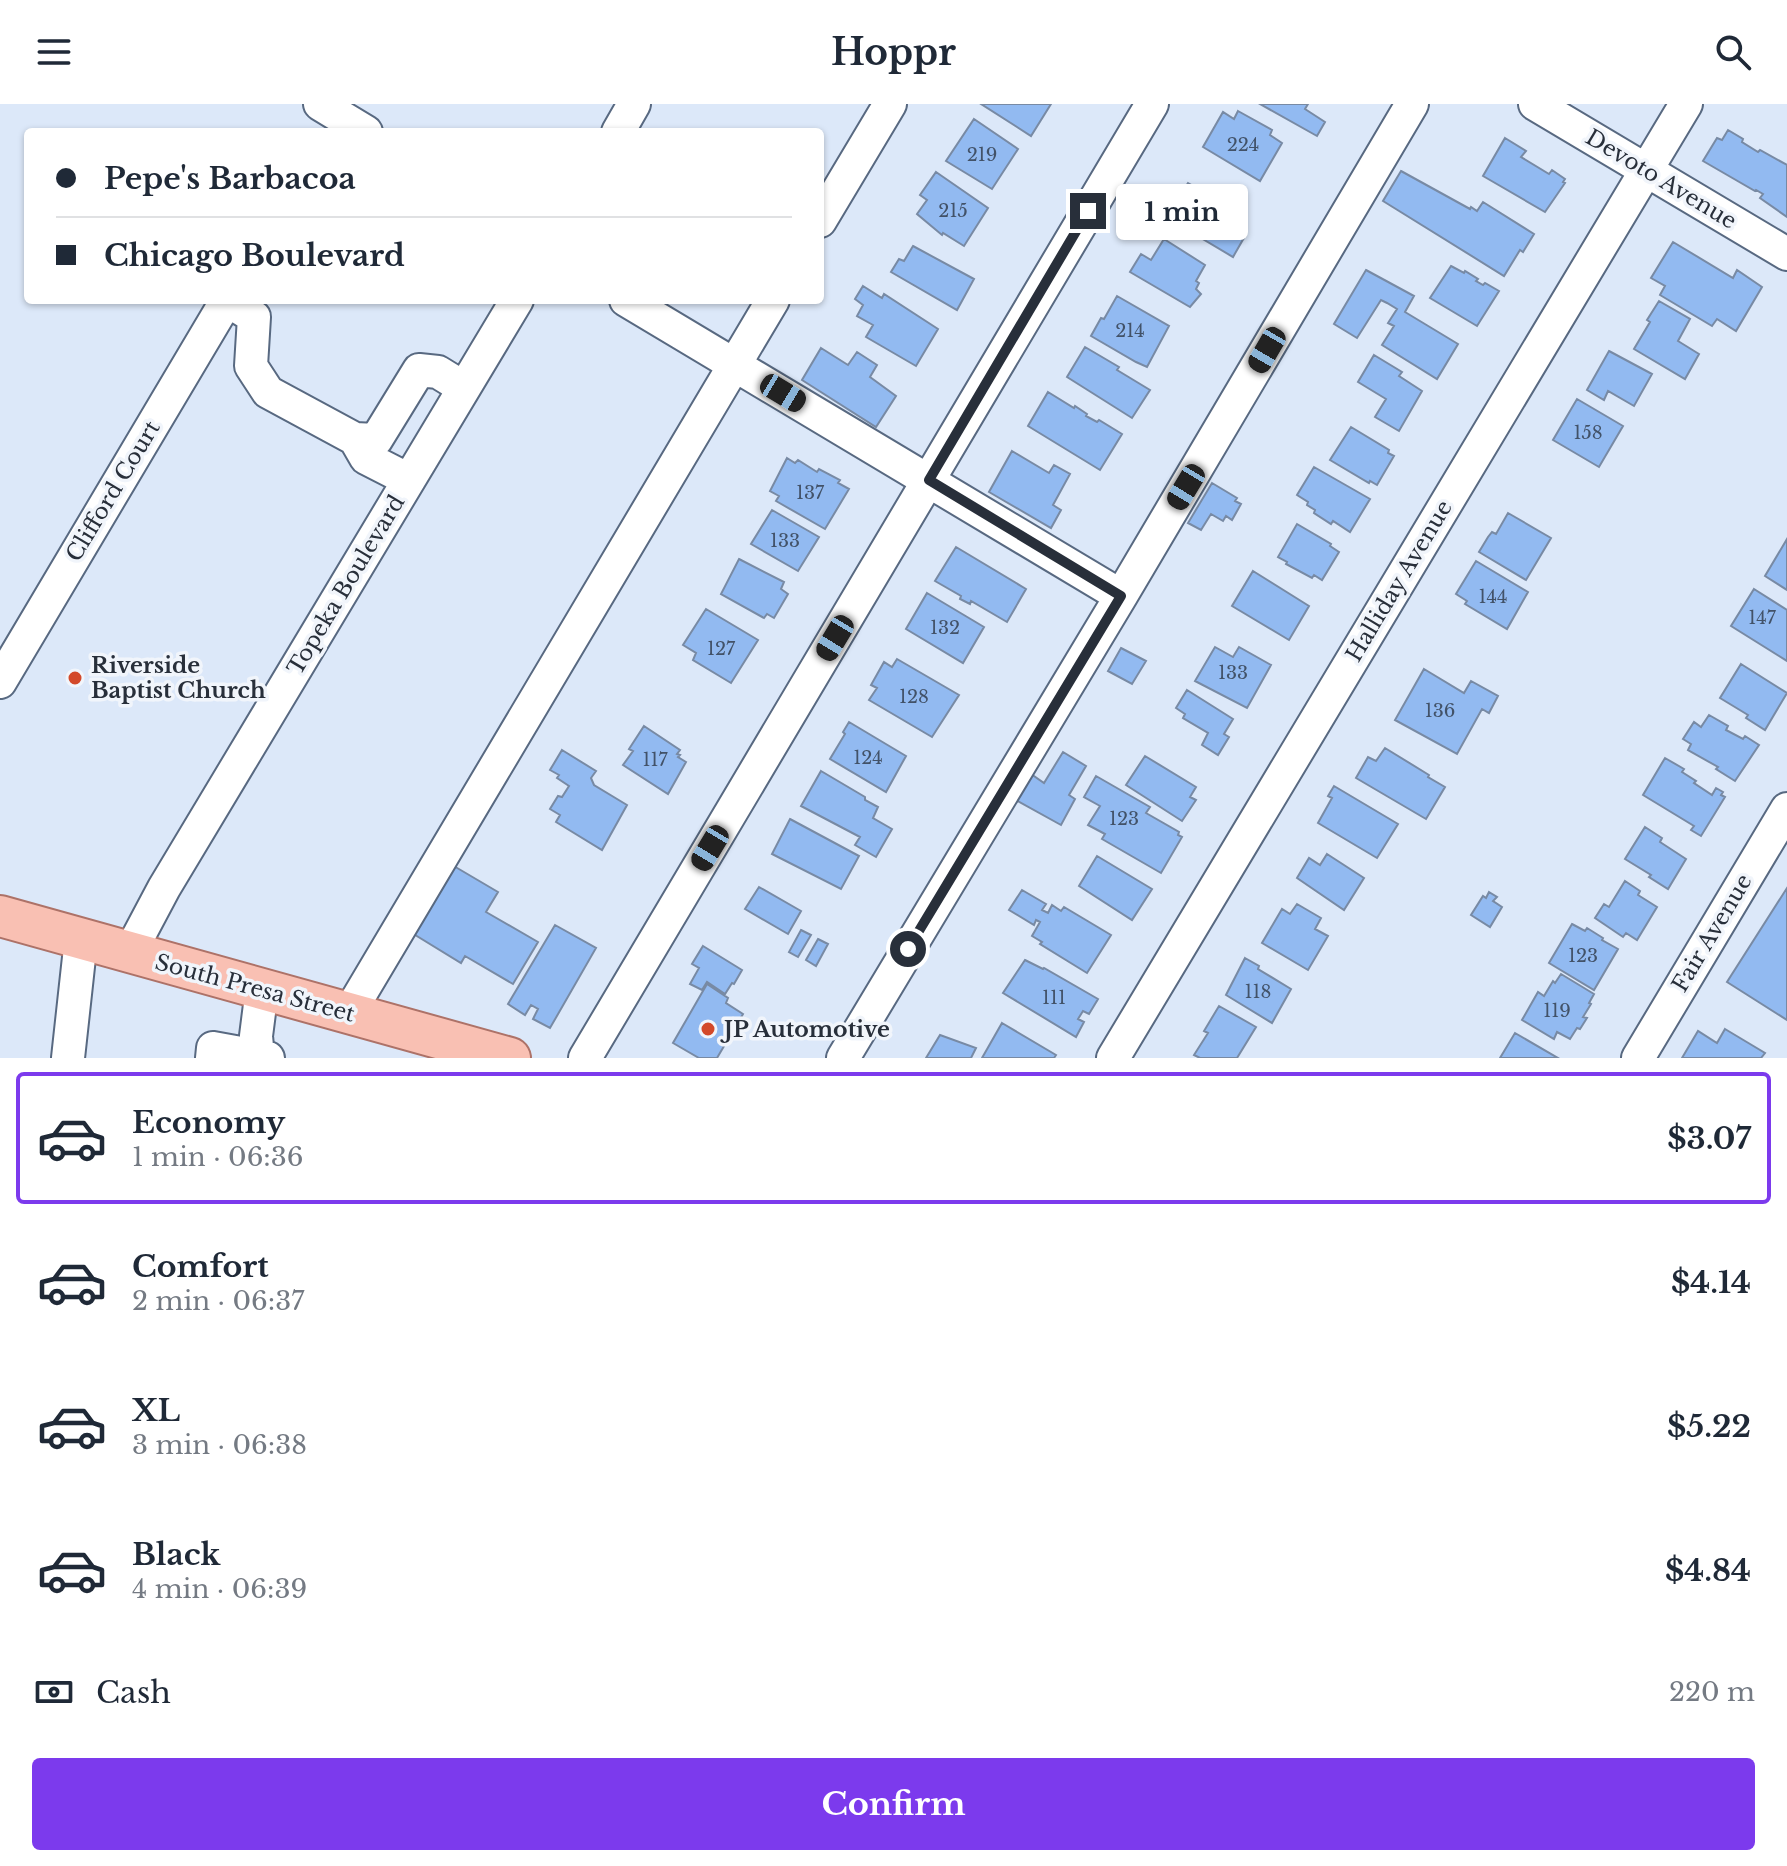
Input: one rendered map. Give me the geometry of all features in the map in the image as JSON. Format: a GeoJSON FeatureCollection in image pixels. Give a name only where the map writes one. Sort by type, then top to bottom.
{"type":"FeatureCollection","features":[{"type":"Feature","properties":{"kind":"main road","name":"South Presa Street"},"geometry":{"type":"LineString","coordinates":[[0,916],[510,1058]]}},
{"type":"Feature","properties":{"kind":"street"},"geometry":{"type":"LineString","coordinates":[[620,128],[634,104]]}},
{"type":"Feature","properties":{"kind":"street"},"geometry":{"type":"LineString","coordinates":[[824,214],[890,104]]}},
{"type":"Feature","properties":{"kind":"street"},"geometry":{"type":"LineString","coordinates":[[585,1058],[1152,104]]}},
{"type":"Feature","properties":{"kind":"street"},"geometry":{"type":"LineString","coordinates":[[843,1058],[1412,104]]}},
{"type":"Feature","properties":{"kind":"street","name":"Devoto Avenue"},"geometry":{"type":"LineString","coordinates":[[1535,104],[1787,254]]}},
{"type":"Feature","properties":{"kind":"street","name":"Halliday Avenue"},"geometry":{"type":"LineString","coordinates":[[1113,1058],[1686,104]]}},
{"type":"Feature","properties":{"kind":"street"},"geometry":{"type":"LineString","coordinates":[[331,114],[358,128]]}},
{"type":"Feature","properties":{"kind":"street","name":"Clifford Court"},"geometry":{"type":"LineString","coordinates":[[0,682],[225,304]]}},
{"type":"Feature","properties":{"kind":"street"},"geometry":{"type":"LineString","coordinates":[[233,304],[254,317],[251,366],[268,392],[355,439],[376,440],[419,370],[438,372],[464,388]]}},
{"type":"Feature","properties":{"kind":"street","name":"Topeka Boulevard"},"geometry":{"type":"LineString","coordinates":[[129,954],[164,888],[515,304]]}},
{"type":"Feature","properties":{"kind":"street"},"geometry":{"type":"LineString","coordinates":[[633,304],[1121,596]]}},
{"type":"Feature","properties":{"kind":"street"},"geometry":{"type":"LineString","coordinates":[[349,1013],[771,304]]}},
{"type":"Feature","properties":{"kind":"street"},"geometry":{"type":"LineString","coordinates":[[355,439],[366,458],[409,480]]}},
{"type":"Feature","properties":{"kind":"street","name":"Fair Avenue"},"geometry":{"type":"LineString","coordinates":[[1638,1058],[1787,809]]}},
{"type":"Feature","properties":{"kind":"street"},"geometry":{"type":"LineString","coordinates":[[68,1058],[81,939]]}},
{"type":"Feature","properties":{"kind":"street"},"geometry":{"type":"LineString","coordinates":[[212,1058],[213,1048],[262,1057],[256,1036],[262,989]]}},
{"type":"Feature","properties":{"kind":"building"},"geometry":{"type":"Polygon","coordinates":[[[981,104],[1051,104],[1031,136],[981,104]]]}},
{"type":"Feature","properties":{"kind":"building"},"geometry":{"type":"Polygon","coordinates":[[[1260,104],[1308,104],[1305,109],[1325,122],[1317,136],[1260,104]]]}},
{"type":"Feature","properties":{"kind":"building"},"geometry":{"type":"Polygon","coordinates":[[[1238,111],[1272,130],[1270,135],[1282,143],[1260,181],[1203,147],[1223,112],[1234,119],[1238,111]]]}},
{"type":"Feature","properties":{"kind":"building"},"geometry":{"type":"Polygon","coordinates":[[[974,119],[1018,149],[992,189],[946,161],[974,119]]]}},
{"type":"Feature","properties":{"kind":"building"},"geometry":{"type":"Polygon","coordinates":[[[1728,130],[1758,152],[1760,150],[1787,165],[1787,217],[1760,198],[1763,194],[1703,161],[1717,138],[1722,140],[1728,130]]]}},
{"type":"Feature","properties":{"kind":"building"},"geometry":{"type":"Polygon","coordinates":[[[1505,138],[1526,151],[1521,157],[1549,174],[1552,170],[1565,179],[1545,212],[1483,176],[1505,138]]]}},
{"type":"Feature","properties":{"kind":"building"},"geometry":{"type":"Polygon","coordinates":[[[1401,171],[1470,209],[1477,211],[1483,202],[1534,234],[1504,276],[1383,201],[1401,171]]]}},
{"type":"Feature","properties":{"kind":"building"},"geometry":{"type":"Polygon","coordinates":[[[936,172],[988,208],[964,246],[942,235],[917,214],[927,200],[920,195],[936,172]]]}},
{"type":"Feature","properties":{"kind":"building"},"geometry":{"type":"Polygon","coordinates":[[[1188,183],[1244,215],[1235,230],[1245,236],[1233,257],[1174,222],[1171,226],[1163,221],[1188,183]]]}},
{"type":"Feature","properties":{"kind":"building"},"geometry":{"type":"Polygon","coordinates":[[[1164,239],[1205,265],[1196,281],[1199,283],[1196,289],[1201,294],[1190,307],[1130,272],[1141,254],[1151,260],[1164,239]]]}},
{"type":"Feature","properties":{"kind":"building"},"geometry":{"type":"Polygon","coordinates":[[[1673,242],[1733,278],[1737,270],[1762,287],[1736,331],[1717,319],[1712,326],[1660,295],[1665,286],[1651,278],[1673,242]]]}},
{"type":"Feature","properties":{"kind":"building"},"geometry":{"type":"Polygon","coordinates":[[[913,246],[974,279],[957,310],[891,272],[899,259],[904,261],[913,246]]]}},
{"type":"Feature","properties":{"kind":"building"},"geometry":{"type":"Polygon","coordinates":[[[1451,266],[1499,291],[1477,326],[1430,298],[1451,266]]]}},
{"type":"Feature","properties":{"kind":"building"},"geometry":{"type":"Polygon","coordinates":[[[1366,270],[1414,296],[1405,312],[1458,344],[1437,379],[1382,345],[1394,326],[1388,323],[1397,309],[1387,303],[1381,300],[1357,338],[1334,324],[1366,270]]]}},
{"type":"Feature","properties":{"kind":"building"},"geometry":{"type":"Polygon","coordinates":[[[863,286],[882,298],[884,294],[938,329],[916,366],[866,337],[873,325],[857,316],[863,305],[855,299],[863,286]]]}},
{"type":"Feature","properties":{"kind":"building"},"geometry":{"type":"Polygon","coordinates":[[[1117,296],[1169,326],[1147,367],[1091,336],[1117,296]]]}},
{"type":"Feature","properties":{"kind":"building"},"geometry":{"type":"Polygon","coordinates":[[[1659,301],[1690,319],[1678,341],[1699,354],[1685,379],[1634,349],[1659,301]]]}},
{"type":"Feature","properties":{"kind":"building"},"geometry":{"type":"Polygon","coordinates":[[[1085,347],[1150,390],[1132,418],[1067,377],[1085,347]]]}},
{"type":"Feature","properties":{"kind":"building"},"geometry":{"type":"Polygon","coordinates":[[[821,348],[848,365],[857,352],[877,365],[870,377],[896,396],[876,427],[802,380],[821,348]]]}},
{"type":"Feature","properties":{"kind":"building"},"geometry":{"type":"Polygon","coordinates":[[[1609,351],[1652,374],[1634,406],[1608,391],[1604,400],[1587,390],[1609,351]]]}},
{"type":"Feature","properties":{"kind":"building"},"geometry":{"type":"Polygon","coordinates":[[[1374,355],[1402,372],[1399,376],[1422,391],[1399,431],[1375,417],[1386,399],[1358,382],[1374,355]]]}},
{"type":"Feature","properties":{"kind":"building"},"geometry":{"type":"Polygon","coordinates":[[[1048,392],[1122,434],[1100,470],[1028,426],[1048,392]]]}},
{"type":"Feature","properties":{"kind":"building"},"geometry":{"type":"Polygon","coordinates":[[[1577,399],[1623,426],[1599,467],[1553,440],[1577,399]]]}},
{"type":"Feature","properties":{"kind":"building"},"geometry":{"type":"Polygon","coordinates":[[[1351,427],[1394,456],[1377,485],[1330,460],[1351,427]]]}},
{"type":"Feature","properties":{"kind":"building"},"geometry":{"type":"Polygon","coordinates":[[[1012,451],[1049,473],[1054,465],[1070,474],[1053,505],[1061,510],[1051,528],[989,492],[1012,451]]]}},
{"type":"Feature","properties":{"kind":"building"},"geometry":{"type":"Polygon","coordinates":[[[787,458],[795,463],[798,460],[817,472],[819,469],[840,480],[838,483],[849,489],[825,529],[776,501],[779,496],[770,491],[787,458]]]}},
{"type":"Feature","properties":{"kind":"building"},"geometry":{"type":"Polygon","coordinates":[[[1314,467],[1370,499],[1350,532],[1314,513],[1308,502],[1297,495],[1314,467]]]}},
{"type":"Feature","properties":{"kind":"building"},"geometry":{"type":"Polygon","coordinates":[[[1212,483],[1237,498],[1235,501],[1241,504],[1232,520],[1226,516],[1223,521],[1211,514],[1201,530],[1188,523],[1212,483]]]}},
{"type":"Feature","properties":{"kind":"building"},"geometry":{"type":"Polygon","coordinates":[[[772,510],[819,537],[798,571],[751,544],[772,510]]]}},
{"type":"Feature","properties":{"kind":"building"},"geometry":{"type":"Polygon","coordinates":[[[1508,513],[1551,538],[1526,580],[1479,552],[1492,532],[1496,534],[1508,513]]]}},
{"type":"Feature","properties":{"kind":"building"},"geometry":{"type":"Polygon","coordinates":[[[1297,524],[1339,552],[1322,580],[1314,575],[1312,578],[1278,557],[1297,524]]]}},
{"type":"Feature","properties":{"kind":"building"},"geometry":{"type":"Polygon","coordinates":[[[1787,539],[1787,590],[1765,576],[1787,539]]]}},
{"type":"Feature","properties":{"kind":"building"},"geometry":{"type":"Polygon","coordinates":[[[956,547],[1026,589],[1007,622],[971,601],[970,604],[960,599],[961,596],[935,581],[956,547]]]}},
{"type":"Feature","properties":{"kind":"building"},"geometry":{"type":"Polygon","coordinates":[[[739,559],[784,582],[781,589],[788,594],[774,618],[767,614],[764,618],[721,594],[739,559]]]}},
{"type":"Feature","properties":{"kind":"building"},"geometry":{"type":"Polygon","coordinates":[[[1476,561],[1528,592],[1507,629],[1465,604],[1467,601],[1456,594],[1476,561]]]}},
{"type":"Feature","properties":{"kind":"building"},"geometry":{"type":"Polygon","coordinates":[[[1253,571],[1309,606],[1289,640],[1232,606],[1253,571]]]}},
{"type":"Feature","properties":{"kind":"building"},"geometry":{"type":"Polygon","coordinates":[[[1754,589],[1787,610],[1787,661],[1731,626],[1754,589]]]}},
{"type":"Feature","properties":{"kind":"building"},"geometry":{"type":"Polygon","coordinates":[[[927,593],[984,627],[963,663],[906,629],[927,593]]]}},
{"type":"Feature","properties":{"kind":"building"},"geometry":{"type":"Polygon","coordinates":[[[706,609],[758,640],[731,683],[693,660],[696,653],[683,645],[706,609]]]}},
{"type":"Feature","properties":{"kind":"building"},"geometry":{"type":"Polygon","coordinates":[[[1215,647],[1233,657],[1239,647],[1271,665],[1247,708],[1195,681],[1215,647]]]}},
{"type":"Feature","properties":{"kind":"building"},"geometry":{"type":"Polygon","coordinates":[[[1121,648],[1146,661],[1132,684],[1108,671],[1121,648]]]}},
{"type":"Feature","properties":{"kind":"building"},"geometry":{"type":"Polygon","coordinates":[[[897,659],[959,695],[932,737],[869,700],[877,688],[871,685],[884,662],[892,667],[897,659]]]}},
{"type":"Feature","properties":{"kind":"building"},"geometry":{"type":"Polygon","coordinates":[[[1741,664],[1787,693],[1765,730],[1720,698],[1741,664]]]}},
{"type":"Feature","properties":{"kind":"building"},"geometry":{"type":"Polygon","coordinates":[[[1424,669],[1464,693],[1471,681],[1498,696],[1489,713],[1482,709],[1457,754],[1395,720],[1424,669]]]}},
{"type":"Feature","properties":{"kind":"building"},"geometry":{"type":"Polygon","coordinates":[[[1187,690],[1233,719],[1224,734],[1229,737],[1218,755],[1202,745],[1208,733],[1183,718],[1185,714],[1176,708],[1187,690]]]}},
{"type":"Feature","properties":{"kind":"building"},"geometry":{"type":"Polygon","coordinates":[[[1709,715],[1728,726],[1726,730],[1743,739],[1745,736],[1759,745],[1735,781],[1688,750],[1691,744],[1683,739],[1694,722],[1701,727],[1709,715]]]}},
{"type":"Feature","properties":{"kind":"building"},"geometry":{"type":"Polygon","coordinates":[[[849,722],[906,756],[886,792],[830,759],[849,722]]]}},
{"type":"Feature","properties":{"kind":"building"},"geometry":{"type":"Polygon","coordinates":[[[644,726],[680,750],[678,757],[686,762],[668,794],[623,765],[644,726]]]}},
{"type":"Feature","properties":{"kind":"building"},"geometry":{"type":"Polygon","coordinates":[[[1385,748],[1445,787],[1426,819],[1356,778],[1368,757],[1376,761],[1385,748]]]}},
{"type":"Feature","properties":{"kind":"building"},"geometry":{"type":"Polygon","coordinates":[[[562,750],[596,771],[591,778],[594,785],[627,805],[602,850],[556,822],[560,815],[550,809],[569,786],[550,770],[562,750]]]}},
{"type":"Feature","properties":{"kind":"building"},"geometry":{"type":"Polygon","coordinates":[[[1063,752],[1086,766],[1069,795],[1075,799],[1061,825],[1016,800],[1031,774],[1044,783],[1063,752]]]}},
{"type":"Feature","properties":{"kind":"building"},"geometry":{"type":"Polygon","coordinates":[[[1145,756],[1196,787],[1190,797],[1196,800],[1182,821],[1126,785],[1145,756]]]}},
{"type":"Feature","properties":{"kind":"building"},"geometry":{"type":"Polygon","coordinates":[[[1665,758],[1684,769],[1682,772],[1712,795],[1716,788],[1723,792],[1721,795],[1725,797],[1701,836],[1691,830],[1694,826],[1643,795],[1665,758]]]}},
{"type":"Feature","properties":{"kind":"building"},"geometry":{"type":"Polygon","coordinates":[[[821,771],[878,807],[873,818],[892,829],[876,857],[855,845],[860,837],[801,806],[821,771]]]}},
{"type":"Feature","properties":{"kind":"building"},"geometry":{"type":"Polygon","coordinates":[[[1096,776],[1150,807],[1146,813],[1179,832],[1178,835],[1182,837],[1161,873],[1102,839],[1105,834],[1088,825],[1100,806],[1084,797],[1096,776]]]}},
{"type":"Feature","properties":{"kind":"building"},"geometry":{"type":"Polygon","coordinates":[[[1334,786],[1398,824],[1377,858],[1318,823],[1332,798],[1328,796],[1334,786]]]}},
{"type":"Feature","properties":{"kind":"building"},"geometry":{"type":"Polygon","coordinates":[[[790,819],[859,856],[841,889],[772,854],[790,819]]]}},
{"type":"Feature","properties":{"kind":"building"},"geometry":{"type":"Polygon","coordinates":[[[1645,827],[1662,838],[1660,842],[1686,859],[1668,889],[1625,859],[1645,827]]]}},
{"type":"Feature","properties":{"kind":"building"},"geometry":{"type":"Polygon","coordinates":[[[1327,854],[1364,878],[1344,910],[1297,878],[1309,858],[1320,865],[1327,854]]]}},
{"type":"Feature","properties":{"kind":"building"},"geometry":{"type":"Polygon","coordinates":[[[1097,856],[1152,889],[1132,920],[1079,886],[1097,856]]]}},
{"type":"Feature","properties":{"kind":"building"},"geometry":{"type":"Polygon","coordinates":[[[447,862],[498,892],[486,912],[538,942],[513,984],[465,956],[461,963],[407,930],[447,862]]]}},
{"type":"Feature","properties":{"kind":"building"},"geometry":{"type":"Polygon","coordinates":[[[1625,881],[1640,891],[1638,895],[1657,907],[1637,940],[1626,933],[1623,937],[1595,918],[1604,904],[1609,907],[1625,881]]]}},
{"type":"Feature","properties":{"kind":"building"},"geometry":{"type":"Polygon","coordinates":[[[759,887],[801,911],[788,934],[745,909],[759,887]]]}},
{"type":"Feature","properties":{"kind":"building"},"geometry":{"type":"Polygon","coordinates":[[[1787,888],[1787,1020],[1727,982],[1787,888]]]}},
{"type":"Feature","properties":{"kind":"building"},"geometry":{"type":"Polygon","coordinates":[[[1022,890],[1046,904],[1042,910],[1048,913],[1052,905],[1061,911],[1064,907],[1111,935],[1087,973],[1032,936],[1040,922],[1036,920],[1034,925],[1009,910],[1022,890]]]}},
{"type":"Feature","properties":{"kind":"building"},"geometry":{"type":"Polygon","coordinates":[[[1489,892],[1497,897],[1493,901],[1502,907],[1490,927],[1471,915],[1489,892]]]}},
{"type":"Feature","properties":{"kind":"building"},"geometry":{"type":"Polygon","coordinates":[[[1297,904],[1321,918],[1315,929],[1328,936],[1308,970],[1262,943],[1282,909],[1290,914],[1297,904]]]}},
{"type":"Feature","properties":{"kind":"building"},"geometry":{"type":"Polygon","coordinates":[[[1572,924],[1585,931],[1587,928],[1618,949],[1594,990],[1549,963],[1572,924]]]}},
{"type":"Feature","properties":{"kind":"building"},"geometry":{"type":"Polygon","coordinates":[[[555,925],[596,948],[550,1028],[533,1019],[538,1009],[531,1005],[525,1015],[508,1004],[555,925]]]}},
{"type":"Feature","properties":{"kind":"building"},"geometry":{"type":"Polygon","coordinates":[[[801,930],[811,935],[798,957],[789,952],[801,930]]]}},
{"type":"Feature","properties":{"kind":"building"},"geometry":{"type":"Polygon","coordinates":[[[818,939],[828,944],[816,966],[806,960],[818,939]]]}},
{"type":"Feature","properties":{"kind":"building"},"geometry":{"type":"Polygon","coordinates":[[[703,946],[742,970],[725,994],[707,982],[702,990],[690,984],[699,968],[692,964],[703,946]]]}},
{"type":"Feature","properties":{"kind":"building"},"geometry":{"type":"Polygon","coordinates":[[[1245,958],[1291,989],[1272,1023],[1226,995],[1245,958]]]}},
{"type":"Feature","properties":{"kind":"building"},"geometry":{"type":"Polygon","coordinates":[[[1025,960],[1098,999],[1089,1014],[1083,1011],[1078,1019],[1084,1022],[1076,1037],[1003,993],[1025,960]]]}},
{"type":"Feature","properties":{"kind":"building"},"geometry":{"type":"Polygon","coordinates":[[[1561,974],[1594,994],[1583,1017],[1587,1018],[1570,1039],[1557,1032],[1554,1039],[1522,1020],[1538,992],[1544,996],[1561,974]]]}},
{"type":"Feature","properties":{"kind":"building","name":"JP Automotive"},"geometry":{"type":"Polygon","coordinates":[[[707,984],[728,998],[726,1003],[743,1014],[717,1058],[699,1058],[673,1043],[707,984]]]}},
{"type":"Feature","properties":{"kind":"building"},"geometry":{"type":"Polygon","coordinates":[[[1219,1006],[1256,1027],[1237,1058],[1200,1058],[1194,1055],[1208,1033],[1204,1031],[1219,1006]]]}},
{"type":"Feature","properties":{"kind":"building"},"geometry":{"type":"Polygon","coordinates":[[[1002,1023],[1056,1055],[1054,1058],[982,1058],[1002,1023]]]}},
{"type":"Feature","properties":{"kind":"building"},"geometry":{"type":"Polygon","coordinates":[[[1725,1029],[1765,1053],[1761,1058],[1682,1058],[1698,1031],[1717,1043],[1725,1029]]]}},
{"type":"Feature","properties":{"kind":"building"},"geometry":{"type":"Polygon","coordinates":[[[1515,1033],[1558,1058],[1500,1058],[1515,1033]]]}},
{"type":"Feature","properties":{"kind":"building"},"geometry":{"type":"Polygon","coordinates":[[[940,1035],[976,1048],[971,1058],[926,1058],[940,1035]]]}},
{"type":"Feature","properties":{"kind":"place","name":"Riverside Baptist Church"},"geometry":{"type":"Point","coordinates":[75,678]}},
{"type":"Feature","properties":{"kind":"place","name":"JP Automotive"},"geometry":{"type":"Point","coordinates":[708,1029]}},
{"type":"Feature","properties":{"kind":"route"},"geometry":{"type":"LineString","coordinates":[[908,949],[1121,596],[929,480],[1088,211]]}}]}
